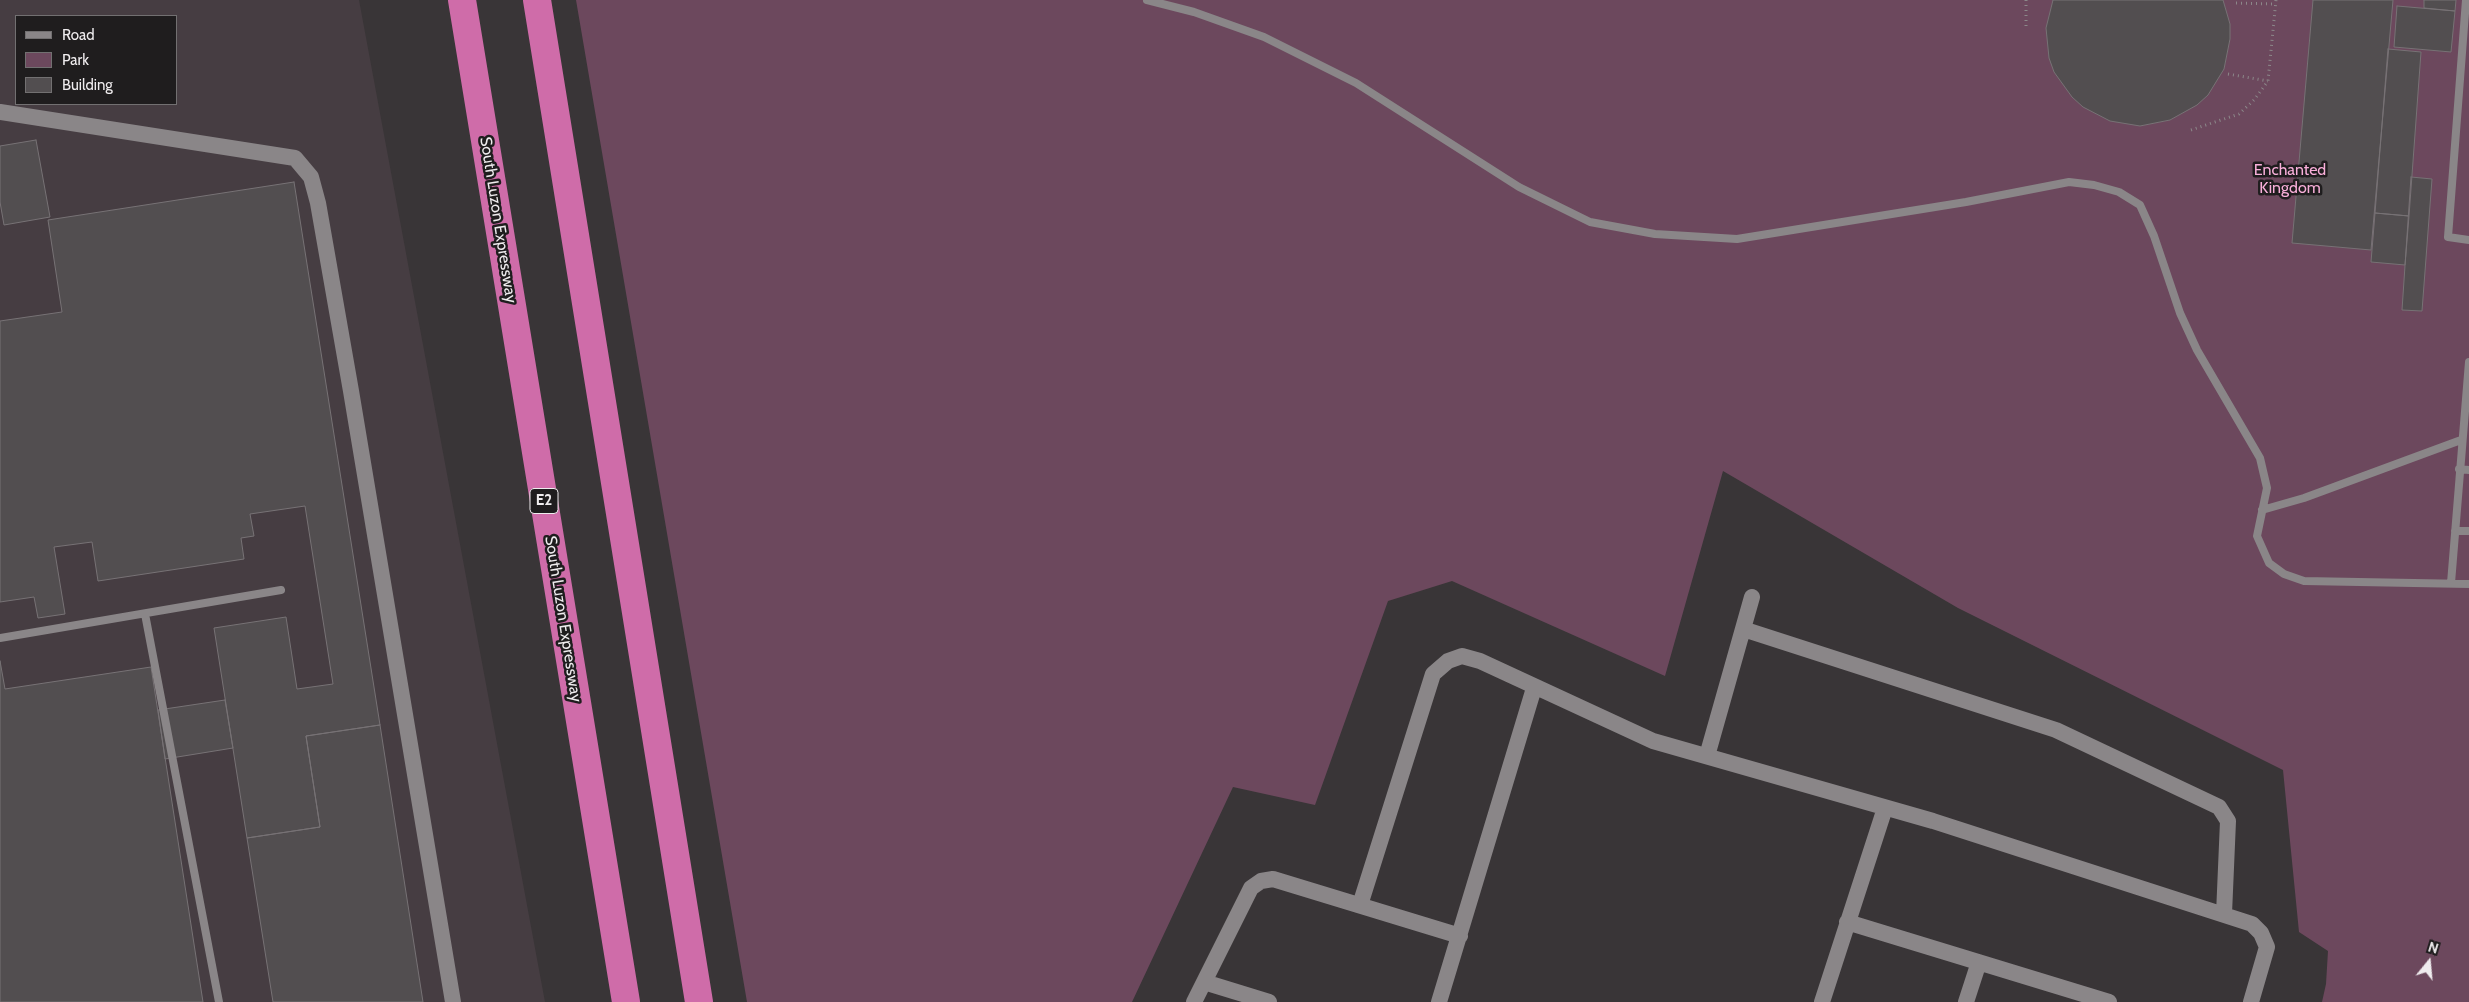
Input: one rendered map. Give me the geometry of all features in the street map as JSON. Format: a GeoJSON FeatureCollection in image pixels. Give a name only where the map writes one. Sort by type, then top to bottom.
{"type":"FeatureCollection","features":[{"type":"Feature","properties":{"kind":"highway","name":"South Luzon Expressway"},"geometry":{"type":"LineString","coordinates":[[462,0],[626,1002]]}},
{"type":"Feature","properties":{"kind":"highway"},"geometry":{"type":"LineString","coordinates":[[537,0],[699,1002]]}},
{"type":"Feature","properties":{"kind":"street"},"geometry":{"type":"LineString","coordinates":[[0,112],[295,158],[311,177],[318,203],[351,391],[453,1002]]}},
{"type":"Feature","properties":{"kind":"street"},"geometry":{"type":"LineString","coordinates":[[1707,756],[1752,597]]}},
{"type":"Feature","properties":{"kind":"street"},"geometry":{"type":"LineString","coordinates":[[1743,629],[2056,730],[2219,807],[2228,821],[2224,914]]}},
{"type":"Feature","properties":{"kind":"street"},"geometry":{"type":"LineString","coordinates":[[1360,905],[1433,674],[1448,661],[1462,656],[1480,661],[1534,688],[1653,741],[1933,821],[2252,924],[2261,933],[2267,947],[2251,1002]]}},
{"type":"Feature","properties":{"kind":"street"},"geometry":{"type":"LineString","coordinates":[[1439,1002],[1534,688]]}},
{"type":"Feature","properties":{"kind":"street"},"geometry":{"type":"LineString","coordinates":[[1822,1002],[1885,808]]}},
{"type":"Feature","properties":{"kind":"street"},"geometry":{"type":"LineString","coordinates":[[1194,1002],[1251,888],[1261,881],[1273,879],[1460,936]]}},
{"type":"Feature","properties":{"kind":"street"},"geometry":{"type":"LineString","coordinates":[[1847,922],[2109,1002]]}},
{"type":"Feature","properties":{"kind":"street"},"geometry":{"type":"LineString","coordinates":[[1966,1002],[1979,962]]}},
{"type":"Feature","properties":{"kind":"street"},"geometry":{"type":"LineString","coordinates":[[1204,982],[1269,1002]]}},
{"type":"Feature","properties":{"kind":"lane"},"geometry":{"type":"LineString","coordinates":[[1146,0],[1194,12],[1264,37],[1356,82],[1519,187],[1590,222],[1655,234],[1737,239],[1966,202],[2069,182],[2094,184],[2119,192],[2140,205],[2154,236],[2180,313],[2197,350],[2260,458],[2267,488],[2257,536],[2269,563],[2284,574],[2304,581],[2331,583],[2469,584]]}},
{"type":"Feature","properties":{"kind":"lane"},"geometry":{"type":"LineString","coordinates":[[2466,0],[2448,237],[2469,240]]}},
{"type":"Feature","properties":{"kind":"lane"},"geometry":{"type":"LineString","coordinates":[[2451,583],[2461,440],[2466,427],[2469,362]]}},
{"type":"Feature","properties":{"kind":"lane"},"geometry":{"type":"LineString","coordinates":[[2262,510],[2304,498],[2461,440]]}},
{"type":"Feature","properties":{"kind":"lane"},"geometry":{"type":"LineString","coordinates":[[2459,469],[2469,470]]}},
{"type":"Feature","properties":{"kind":"lane"},"geometry":{"type":"LineString","coordinates":[[2455,531],[2469,531]]}},
{"type":"Feature","properties":{"kind":"lane"},"geometry":{"type":"LineString","coordinates":[[0,638],[281,590]]}},
{"type":"Feature","properties":{"kind":"lane"},"geometry":{"type":"LineString","coordinates":[[146,614],[219,1002]]}},
{"type":"Feature","properties":{"kind":"path"},"geometry":{"type":"LineString","coordinates":[[2026,0],[2026,30]]}},
{"type":"Feature","properties":{"kind":"path"},"geometry":{"type":"LineString","coordinates":[[2191,130],[2239,114],[2254,100],[2268,81],[2276,2],[2236,3]]}},
{"type":"Feature","properties":{"kind":"path"},"geometry":{"type":"LineString","coordinates":[[2228,74],[2268,81]]}},
{"type":"Feature","properties":{"kind":"shaded area"},"geometry":{"type":"Polygon","coordinates":[[[0,0],[359,0],[545,1002],[0,1002],[0,0]]]}},
{"type":"Feature","properties":{"kind":"green space","name":"Enchanted Kingdom"},"geometry":{"type":"Polygon","coordinates":[[[576,0],[2469,0],[2469,1002],[2322,1002],[2326,984],[2328,951],[2299,932],[2283,770],[1958,608],[1723,471],[1665,676],[1452,581],[1388,601],[1315,805],[1233,787],[1132,1002],[747,1002],[576,0]]]}},
{"type":"Feature","properties":{"kind":"building"},"geometry":{"type":"Polygon","coordinates":[[[2053,0],[2223,0],[2230,24],[2230,39],[2224,69],[2208,95],[2197,105],[2170,120],[2140,126],[2110,121],[2083,107],[2072,97],[2054,72],[2049,58],[2046,28],[2053,0]]]}},
{"type":"Feature","properties":{"kind":"building"},"geometry":{"type":"Polygon","coordinates":[[[2313,0],[2393,0],[2371,250],[2292,243],[2313,0]]]}},
{"type":"Feature","properties":{"kind":"building"},"geometry":{"type":"Polygon","coordinates":[[[2424,0],[2456,0],[2455,11],[2424,8],[2424,0]]]}},
{"type":"Feature","properties":{"kind":"building"},"geometry":{"type":"Polygon","coordinates":[[[2397,6],[2455,11],[2451,52],[2394,47],[2397,6]]]}},
{"type":"Feature","properties":{"kind":"building"},"geometry":{"type":"Polygon","coordinates":[[[2388,49],[2421,52],[2409,216],[2375,213],[2388,49]]]}},
{"type":"Feature","properties":{"kind":"building"},"geometry":{"type":"Polygon","coordinates":[[[36,140],[50,217],[4,225],[0,202],[0,146],[36,140]]]}},
{"type":"Feature","properties":{"kind":"building"},"geometry":{"type":"Polygon","coordinates":[[[2411,177],[2432,179],[2422,311],[2402,310],[2411,177]]]}},
{"type":"Feature","properties":{"kind":"building"},"geometry":{"type":"Polygon","coordinates":[[[294,182],[380,725],[306,736],[320,827],[247,838],[214,628],[286,617],[297,689],[333,684],[305,506],[250,514],[254,536],[241,538],[244,559],[98,581],[92,542],[54,547],[65,614],[38,618],[34,597],[0,602],[0,321],[62,312],[48,220],[294,182]]]}},
{"type":"Feature","properties":{"kind":"building"},"geometry":{"type":"Polygon","coordinates":[[[2375,213],[2409,216],[2405,265],[2371,262],[2375,213]]]}},
{"type":"Feature","properties":{"kind":"building"},"geometry":{"type":"Polygon","coordinates":[[[0,661],[5,689],[151,667],[203,1002],[0,1002],[0,661]]]}},
{"type":"Feature","properties":{"kind":"building"},"geometry":{"type":"Polygon","coordinates":[[[225,700],[233,748],[165,759],[158,710],[225,700]]]}},
{"type":"Feature","properties":{"kind":"building"},"geometry":{"type":"Polygon","coordinates":[[[380,725],[423,1002],[273,1002],[247,838],[320,827],[306,736],[380,725]]]}}]}
